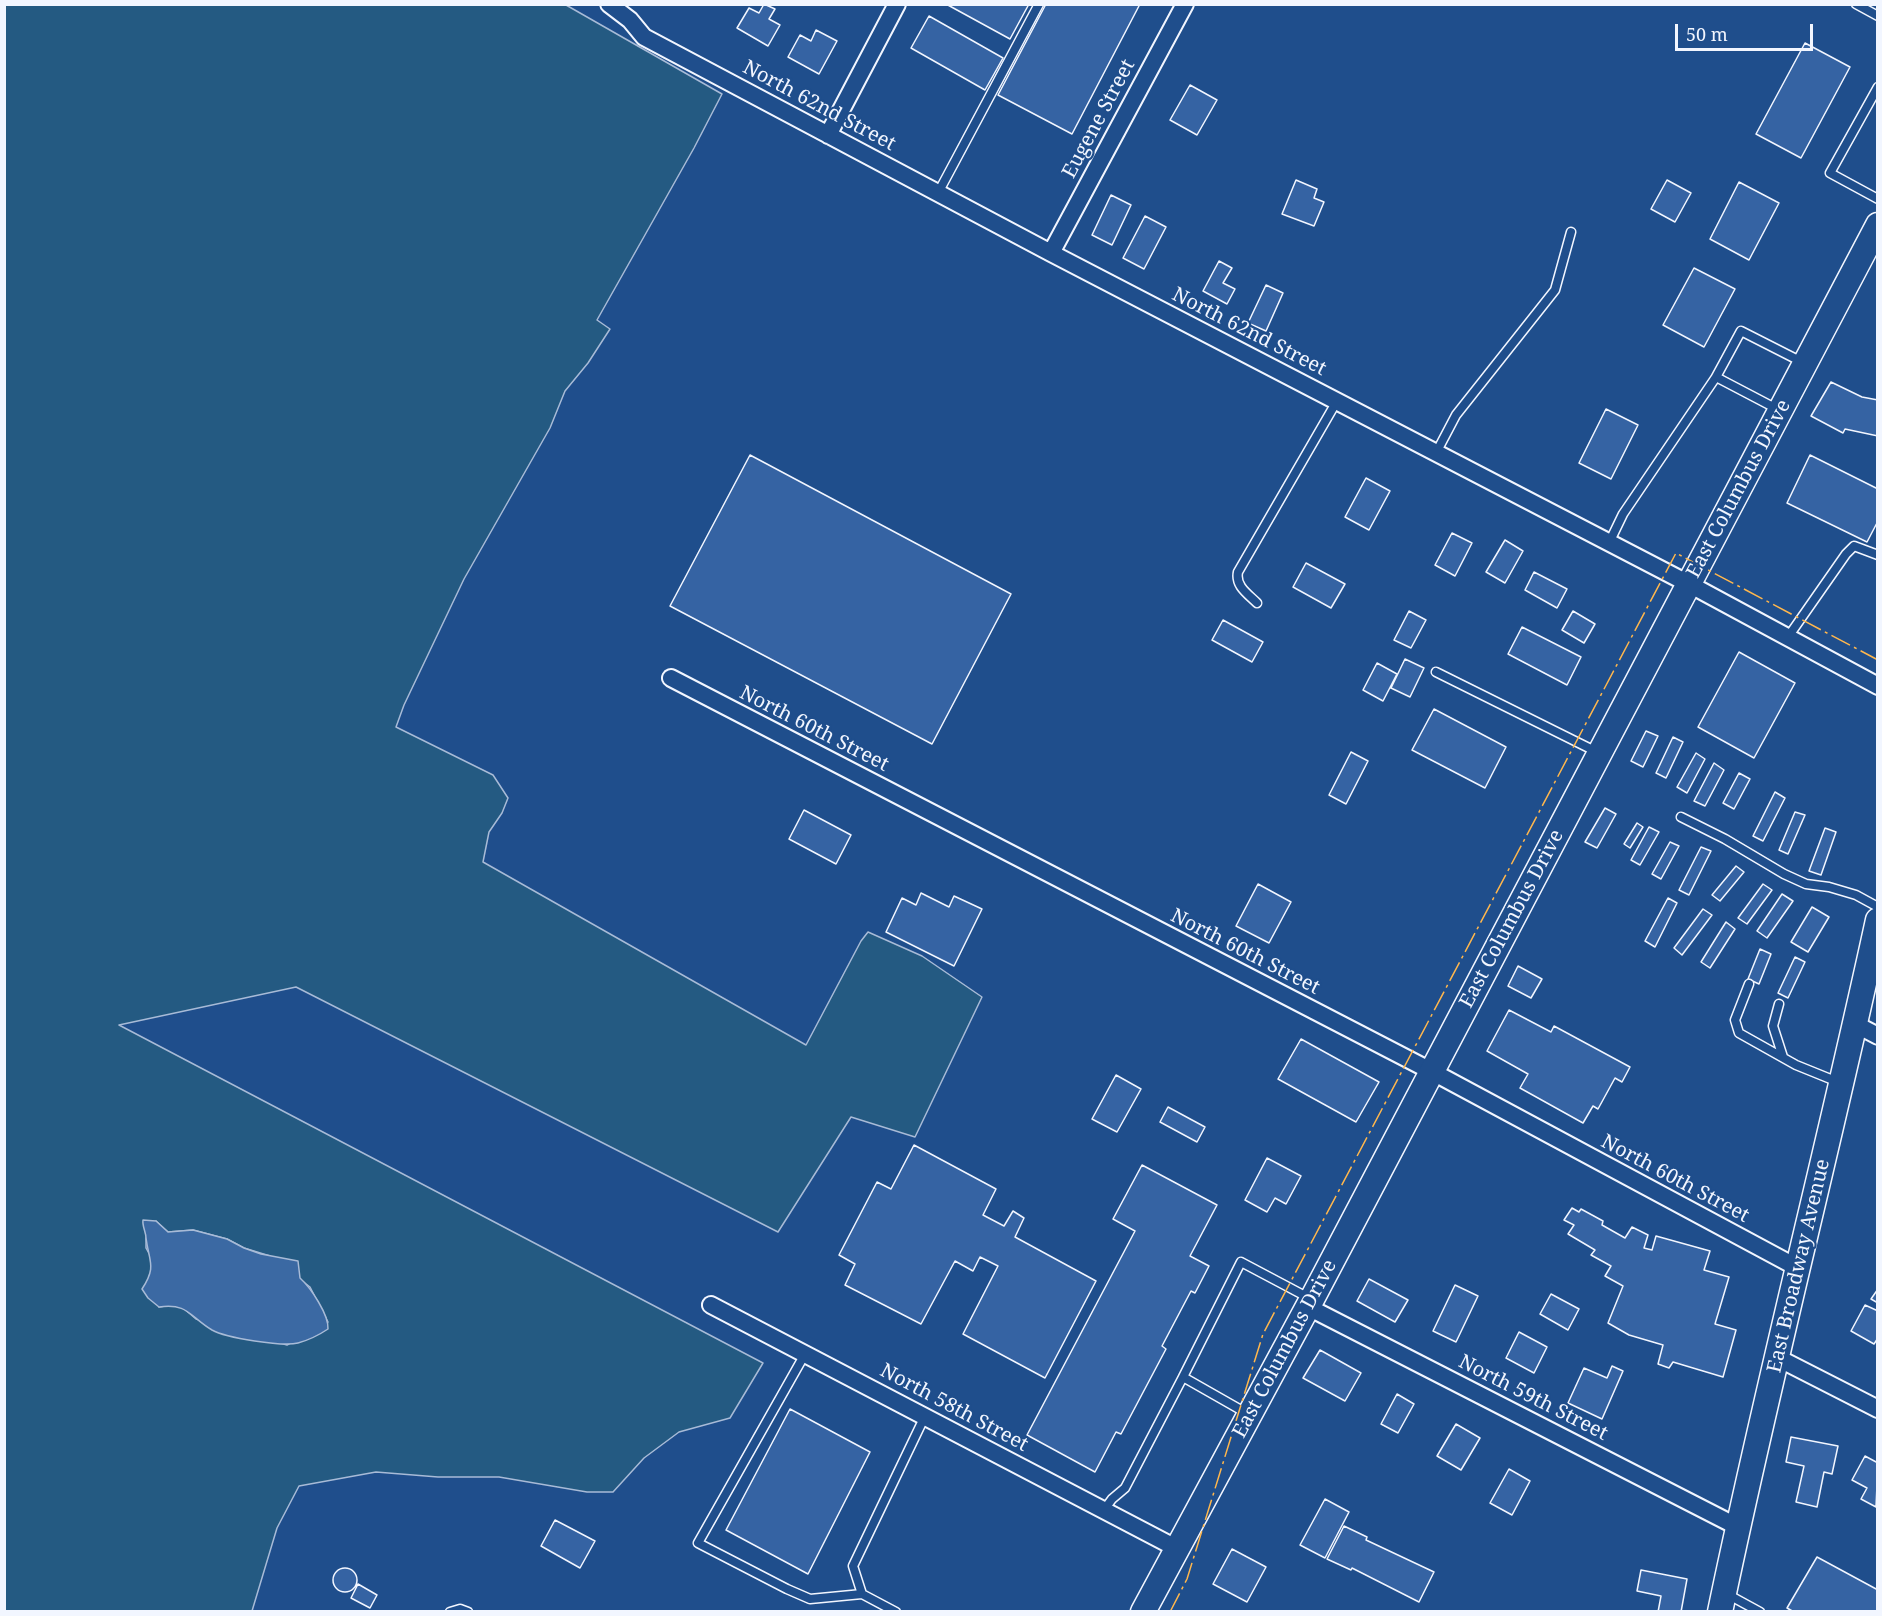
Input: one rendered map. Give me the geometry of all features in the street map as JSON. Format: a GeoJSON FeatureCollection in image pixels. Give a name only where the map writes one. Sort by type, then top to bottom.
{"type":"FeatureCollection","features":[{"type":"Feature","properties":{"kind":"main road","name":"East Columbus Drive"},"geometry":{"type":"LineString","coordinates":[[1143,1611],[1310,1303],[1878,225]]}},
{"type":"Feature","properties":{"kind":"main road","name":"East Broadway Avenue"},"geometry":{"type":"LineString","coordinates":[[1722,1602],[1878,920]]}},
{"type":"Feature","properties":{"kind":"street","name":"North 62nd Street"},"geometry":{"type":"LineString","coordinates":[[609,4],[629,12],[644,37],[1051,253],[1689,584],[1878,686]]}},
{"type":"Feature","properties":{"kind":"street"},"geometry":{"type":"LineString","coordinates":[[828,135],[897,4]]}},
{"type":"Feature","properties":{"kind":"street","name":"Eugene Street"},"geometry":{"type":"LineString","coordinates":[[1051,253],[1185,4]]}},
{"type":"Feature","properties":{"kind":"street","name":"North 60th Street"},"geometry":{"type":"LineString","coordinates":[[671,678],[1431,1071],[1798,1268]]}},
{"type":"Feature","properties":{"kind":"street"},"geometry":{"type":"LineString","coordinates":[[1855,1024],[1878,1036]]}},
{"type":"Feature","properties":{"kind":"street","name":"North 59th Street"},"geometry":{"type":"LineString","coordinates":[[1310,1303],[1738,1527]]}},
{"type":"Feature","properties":{"kind":"street","name":"North 58th Street"},"geometry":{"type":"LineString","coordinates":[[711,1305],[1178,1549]]}},
{"type":"Feature","properties":{"kind":"street"},"geometry":{"type":"LineString","coordinates":[[1778,1358],[1878,1409]]}},
{"type":"Feature","properties":{"kind":"lane"},"geometry":{"type":"LineString","coordinates":[[938,193],[1039,4]]}},
{"type":"Feature","properties":{"kind":"lane"},"geometry":{"type":"LineString","coordinates":[[1856,4],[1878,16]]}},
{"type":"Feature","properties":{"kind":"lane"},"geometry":{"type":"LineString","coordinates":[[1878,87],[1830,173],[1878,199]]}},
{"type":"Feature","properties":{"kind":"lane"},"geometry":{"type":"LineString","coordinates":[[1436,453],[1456,415],[1555,290],[1571,232]]}},
{"type":"Feature","properties":{"kind":"lane"},"geometry":{"type":"LineString","coordinates":[[1609,543],[1623,514],[1716,377],[1741,331],[1804,364]]}},
{"type":"Feature","properties":{"kind":"lane"},"geometry":{"type":"LineString","coordinates":[[1716,377],[1780,411]]}},
{"type":"Feature","properties":{"kind":"lane"},"geometry":{"type":"LineString","coordinates":[[1257,603],[1239,585],[1238,572],[1337,401]]}},
{"type":"Feature","properties":{"kind":"lane"},"geometry":{"type":"LineString","coordinates":[[1788,637],[1854,546],[1878,555]]}},
{"type":"Feature","properties":{"kind":"lane"},"geometry":{"type":"LineString","coordinates":[[1436,672],[1599,753]]}},
{"type":"Feature","properties":{"kind":"lane"},"geometry":{"type":"LineString","coordinates":[[1681,817],[1725,839],[1791,878],[1806,884],[1829,887],[1856,895],[1878,907]]}},
{"type":"Feature","properties":{"kind":"lane"},"geometry":{"type":"LineString","coordinates":[[1749,984],[1735,1020],[1739,1033],[1796,1065],[1841,1083]]}},
{"type":"Feature","properties":{"kind":"lane"},"geometry":{"type":"LineString","coordinates":[[1779,1004],[1773,1026],[1783,1058]]}},
{"type":"Feature","properties":{"kind":"lane"},"geometry":{"type":"LineString","coordinates":[[1104,1510],[1112,1499],[1125,1488],[1241,1262],[1310,1303]]}},
{"type":"Feature","properties":{"kind":"lane"},"geometry":{"type":"LineString","coordinates":[[806,1354],[699,1542],[810,1599],[862,1594],[896,1611]]}},
{"type":"Feature","properties":{"kind":"lane"},"geometry":{"type":"LineString","coordinates":[[1183,1377],[1250,1415]]}},
{"type":"Feature","properties":{"kind":"lane"},"geometry":{"type":"LineString","coordinates":[[862,1594],[853,1566],[924,1416]]}},
{"type":"Feature","properties":{"kind":"lane"},"geometry":{"type":"LineString","coordinates":[[1722,1602],[1760,1611]]}},
{"type":"Feature","properties":{"kind":"lane"},"geometry":{"type":"LineString","coordinates":[[450,1611],[460,1609],[468,1611]]}},
{"type":"Feature","properties":{"kind":"shaded area"},"geometry":{"type":"Polygon","coordinates":[[[5,5],[566,5],[722,94],[597,320],[610,329],[588,363],[565,391],[550,428],[464,579],[404,705],[396,727],[493,775],[508,798],[502,813],[489,832],[483,862],[806,1045],[861,941],[868,932],[922,956],[982,997],[915,1137],[851,1117],[778,1232],[296,987],[119,1025],[763,1363],[730,1418],[679,1432],[644,1458],[613,1492],[587,1492],[499,1477],[438,1477],[376,1472],[299,1486],[277,1528],[252,1611],[5,1611],[5,5]],[[156,1221],[146,1238],[146,1248],[151,1257],[151,1276],[159,1307],[172,1305],[182,1307],[196,1319],[287,1345],[328,1322],[310,1287],[270,1256],[244,1248],[227,1239],[193,1230],[168,1232],[156,1221]]]}},
{"type":"Feature","properties":{"kind":"shaded area"},"geometry":{"type":"Polygon","coordinates":[[[143,1220],[156,1221],[168,1232],[193,1230],[227,1239],[261,1254],[298,1261],[300,1278],[318,1302],[326,1317],[328,1329],[298,1343],[268,1343],[219,1333],[182,1309],[169,1306],[159,1307],[148,1298],[142,1289],[151,1269],[143,1220]]]}},
{"type":"Feature","properties":{"kind":"building"},"geometry":{"type":"Polygon","coordinates":[[[764,4],[775,9],[769,19],[780,25],[768,46],[737,28],[749,8],[759,13],[764,4]]]}},
{"type":"Feature","properties":{"kind":"building"},"geometry":{"type":"Polygon","coordinates":[[[946,4],[1029,4],[1010,39],[946,4]]]}},
{"type":"Feature","properties":{"kind":"building"},"geometry":{"type":"Polygon","coordinates":[[[1046,4],[1140,4],[1072,134],[998,95],[1046,4]]]}},
{"type":"Feature","properties":{"kind":"building"},"geometry":{"type":"Polygon","coordinates":[[[929,16],[1003,58],[985,90],[911,48],[929,16]]]}},
{"type":"Feature","properties":{"kind":"building"},"geometry":{"type":"Polygon","coordinates":[[[816,30],[837,41],[819,74],[788,57],[800,35],[811,41],[816,30]]]}},
{"type":"Feature","properties":{"kind":"building"},"geometry":{"type":"Polygon","coordinates":[[[1805,43],[1850,67],[1801,158],[1756,134],[1805,43]]]}},
{"type":"Feature","properties":{"kind":"building"},"geometry":{"type":"Polygon","coordinates":[[[1190,85],[1217,100],[1197,135],[1170,120],[1190,85]]]}},
{"type":"Feature","properties":{"kind":"building"},"geometry":{"type":"Polygon","coordinates":[[[1296,180],[1317,189],[1314,198],[1324,202],[1314,226],[1282,214],[1296,180]]]}},
{"type":"Feature","properties":{"kind":"building"},"geometry":{"type":"Polygon","coordinates":[[[1667,180],[1691,193],[1675,222],[1651,209],[1667,180]]]}},
{"type":"Feature","properties":{"kind":"building"},"geometry":{"type":"Polygon","coordinates":[[[1739,182],[1779,203],[1749,260],[1710,239],[1739,182]]]}},
{"type":"Feature","properties":{"kind":"building"},"geometry":{"type":"Polygon","coordinates":[[[1111,195],[1131,205],[1112,245],[1092,235],[1111,195]]]}},
{"type":"Feature","properties":{"kind":"building"},"geometry":{"type":"Polygon","coordinates":[[[1145,216],[1166,227],[1144,269],[1123,258],[1145,216]]]}},
{"type":"Feature","properties":{"kind":"building"},"geometry":{"type":"Polygon","coordinates":[[[1219,261],[1232,268],[1223,283],[1235,289],[1227,304],[1203,291],[1219,261]]]}},
{"type":"Feature","properties":{"kind":"building"},"geometry":{"type":"Polygon","coordinates":[[[1694,268],[1735,289],[1704,347],[1663,325],[1694,268]]]}},
{"type":"Feature","properties":{"kind":"building"},"geometry":{"type":"Polygon","coordinates":[[[1266,285],[1283,293],[1266,331],[1248,323],[1266,285]]]}},
{"type":"Feature","properties":{"kind":"building"},"geometry":{"type":"Polygon","coordinates":[[[1831,382],[1862,397],[1878,400],[1878,436],[1845,429],[1843,433],[1811,416],[1831,382]]]}},
{"type":"Feature","properties":{"kind":"building"},"geometry":{"type":"Polygon","coordinates":[[[1606,409],[1638,425],[1611,479],[1579,463],[1606,409]]]}},
{"type":"Feature","properties":{"kind":"building"},"geometry":{"type":"Polygon","coordinates":[[[750,455],[1011,594],[932,744],[670,606],[750,455]]]}},
{"type":"Feature","properties":{"kind":"building"},"geometry":{"type":"Polygon","coordinates":[[[1810,455],[1878,489],[1878,521],[1867,542],[1787,503],[1810,455]]]}},
{"type":"Feature","properties":{"kind":"building"},"geometry":{"type":"Polygon","coordinates":[[[1366,478],[1390,491],[1369,530],[1345,517],[1366,478]]]}},
{"type":"Feature","properties":{"kind":"building"},"geometry":{"type":"Polygon","coordinates":[[[1452,533],[1472,543],[1455,576],[1435,565],[1452,533]]]}},
{"type":"Feature","properties":{"kind":"building"},"geometry":{"type":"Polygon","coordinates":[[[1505,540],[1523,551],[1505,583],[1486,572],[1505,540]]]}},
{"type":"Feature","properties":{"kind":"building"},"geometry":{"type":"Polygon","coordinates":[[[1306,563],[1345,584],[1331,608],[1293,587],[1306,563]]]}},
{"type":"Feature","properties":{"kind":"building"},"geometry":{"type":"Polygon","coordinates":[[[1534,572],[1567,589],[1557,608],[1525,590],[1534,572]]]}},
{"type":"Feature","properties":{"kind":"building"},"geometry":{"type":"Polygon","coordinates":[[[1409,611],[1426,620],[1411,648],[1394,640],[1409,611]]]}},
{"type":"Feature","properties":{"kind":"building"},"geometry":{"type":"Polygon","coordinates":[[[1573,611],[1595,624],[1584,643],[1562,630],[1573,611]]]}},
{"type":"Feature","properties":{"kind":"building"},"geometry":{"type":"Polygon","coordinates":[[[1223,620],[1263,642],[1252,662],[1212,640],[1223,620]]]}},
{"type":"Feature","properties":{"kind":"building"},"geometry":{"type":"Polygon","coordinates":[[[1522,627],[1581,657],[1567,685],[1508,654],[1522,627]]]}},
{"type":"Feature","properties":{"kind":"building"},"geometry":{"type":"Polygon","coordinates":[[[1739,652],[1795,683],[1754,758],[1698,727],[1739,652]]]}},
{"type":"Feature","properties":{"kind":"building"},"geometry":{"type":"Polygon","coordinates":[[[1405,659],[1424,668],[1410,697],[1391,688],[1405,659]]]}},
{"type":"Feature","properties":{"kind":"building"},"geometry":{"type":"Polygon","coordinates":[[[1377,663],[1397,674],[1383,701],[1363,690],[1377,663]]]}},
{"type":"Feature","properties":{"kind":"building"},"geometry":{"type":"Polygon","coordinates":[[[1434,709],[1506,747],[1485,788],[1412,750],[1434,709]]]}},
{"type":"Feature","properties":{"kind":"building"},"geometry":{"type":"Polygon","coordinates":[[[1646,731],[1658,736],[1643,767],[1631,761],[1646,731]]]}},
{"type":"Feature","properties":{"kind":"building"},"geometry":{"type":"Polygon","coordinates":[[[1673,737],[1683,742],[1666,778],[1656,773],[1673,737]]]}},
{"type":"Feature","properties":{"kind":"building"},"geometry":{"type":"Polygon","coordinates":[[[1351,752],[1368,761],[1346,804],[1329,795],[1351,752]]]}},
{"type":"Feature","properties":{"kind":"building"},"geometry":{"type":"Polygon","coordinates":[[[1696,753],[1705,759],[1687,793],[1677,787],[1696,753]]]}},
{"type":"Feature","properties":{"kind":"building"},"geometry":{"type":"Polygon","coordinates":[[[1714,763],[1724,770],[1705,806],[1694,801],[1714,763]]]}},
{"type":"Feature","properties":{"kind":"building"},"geometry":{"type":"Polygon","coordinates":[[[1739,773],[1750,779],[1734,809],[1723,803],[1739,773]]]}},
{"type":"Feature","properties":{"kind":"building"},"geometry":{"type":"Polygon","coordinates":[[[1775,792],[1785,798],[1763,841],[1753,836],[1775,792]]]}},
{"type":"Feature","properties":{"kind":"building"},"geometry":{"type":"Polygon","coordinates":[[[1605,808],[1616,814],[1597,848],[1585,842],[1605,808]]]}},
{"type":"Feature","properties":{"kind":"building"},"geometry":{"type":"Polygon","coordinates":[[[804,810],[851,835],[836,864],[789,839],[804,810]]]}},
{"type":"Feature","properties":{"kind":"building"},"geometry":{"type":"Polygon","coordinates":[[[1795,812],[1805,815],[1788,854],[1779,850],[1795,812]]]}},
{"type":"Feature","properties":{"kind":"building"},"geometry":{"type":"Polygon","coordinates":[[[1637,823],[1643,827],[1630,848],[1624,844],[1637,823]]]}},
{"type":"Feature","properties":{"kind":"building"},"geometry":{"type":"Polygon","coordinates":[[[1649,827],[1659,832],[1640,865],[1631,860],[1649,827]]]}},
{"type":"Feature","properties":{"kind":"building"},"geometry":{"type":"Polygon","coordinates":[[[1825,828],[1836,832],[1821,875],[1809,871],[1825,828]]]}},
{"type":"Feature","properties":{"kind":"building"},"geometry":{"type":"Polygon","coordinates":[[[1670,842],[1679,846],[1661,879],[1652,874],[1670,842]]]}},
{"type":"Feature","properties":{"kind":"building"},"geometry":{"type":"Polygon","coordinates":[[[1701,847],[1711,851],[1689,895],[1679,890],[1701,847]]]}},
{"type":"Feature","properties":{"kind":"building"},"geometry":{"type":"Polygon","coordinates":[[[1736,866],[1744,872],[1720,901],[1712,895],[1736,866]]]}},
{"type":"Feature","properties":{"kind":"building"},"geometry":{"type":"Polygon","coordinates":[[[1258,884],[1291,902],[1269,943],[1236,926],[1258,884]]]}},
{"type":"Feature","properties":{"kind":"building"},"geometry":{"type":"Polygon","coordinates":[[[1763,884],[1772,890],[1747,924],[1738,918],[1763,884]]]}},
{"type":"Feature","properties":{"kind":"building"},"geometry":{"type":"Polygon","coordinates":[[[921,893],[949,907],[954,896],[982,909],[954,966],[886,932],[902,898],[916,905],[921,893]]]}},
{"type":"Feature","properties":{"kind":"building"},"geometry":{"type":"Polygon","coordinates":[[[1782,894],[1793,901],[1767,938],[1757,931],[1782,894]]]}},
{"type":"Feature","properties":{"kind":"building"},"geometry":{"type":"Polygon","coordinates":[[[1668,898],[1677,903],[1655,947],[1645,941],[1668,898]]]}},
{"type":"Feature","properties":{"kind":"building"},"geometry":{"type":"Polygon","coordinates":[[[1812,907],[1829,917],[1808,952],[1791,942],[1812,907]]]}},
{"type":"Feature","properties":{"kind":"building"},"geometry":{"type":"Polygon","coordinates":[[[1703,909],[1712,915],[1682,955],[1674,948],[1703,909]]]}},
{"type":"Feature","properties":{"kind":"building"},"geometry":{"type":"Polygon","coordinates":[[[1726,922],[1735,929],[1710,968],[1701,962],[1726,922]]]}},
{"type":"Feature","properties":{"kind":"building"},"geometry":{"type":"Polygon","coordinates":[[[1760,949],[1771,954],[1759,984],[1748,979],[1760,949]]]}},
{"type":"Feature","properties":{"kind":"building"},"geometry":{"type":"Polygon","coordinates":[[[1795,957],[1805,962],[1788,998],[1778,993],[1795,957]]]}},
{"type":"Feature","properties":{"kind":"building"},"geometry":{"type":"Polygon","coordinates":[[[1518,966],[1542,979],[1531,998],[1508,986],[1518,966]]]}},
{"type":"Feature","properties":{"kind":"building"},"geometry":{"type":"Polygon","coordinates":[[[1509,1010],[1551,1032],[1554,1026],[1630,1067],[1622,1082],[1615,1078],[1598,1109],[1593,1106],[1583,1123],[1520,1088],[1528,1074],[1487,1051],[1509,1010]]]}},
{"type":"Feature","properties":{"kind":"building"},"geometry":{"type":"Polygon","coordinates":[[[1301,1039],[1379,1082],[1356,1122],[1278,1079],[1301,1039]]]}},
{"type":"Feature","properties":{"kind":"building"},"geometry":{"type":"Polygon","coordinates":[[[1116,1075],[1141,1089],[1117,1132],[1092,1119],[1116,1075]]]}},
{"type":"Feature","properties":{"kind":"building"},"geometry":{"type":"Polygon","coordinates":[[[1168,1107],[1205,1127],[1197,1142],[1160,1122],[1168,1107]]]}},
{"type":"Feature","properties":{"kind":"building"},"geometry":{"type":"Polygon","coordinates":[[[914,1145],[996,1189],[983,1215],[1004,1226],[1013,1211],[1024,1218],[1015,1237],[1096,1281],[1045,1378],[963,1334],[998,1266],[980,1257],[973,1271],[955,1261],[921,1324],[845,1285],[855,1264],[839,1255],[877,1182],[891,1189],[914,1145]]]}},
{"type":"Feature","properties":{"kind":"building"},"geometry":{"type":"Polygon","coordinates":[[[1267,1158],[1301,1176],[1286,1204],[1275,1198],[1267,1212],[1245,1200],[1267,1158]]]}},
{"type":"Feature","properties":{"kind":"building"},"geometry":{"type":"Polygon","coordinates":[[[1142,1165],[1217,1205],[1190,1256],[1209,1266],[1195,1293],[1191,1291],[1162,1346],[1166,1349],[1121,1434],[1116,1432],[1095,1472],[1027,1435],[1135,1231],[1113,1219],[1142,1165]]]}},
{"type":"Feature","properties":{"kind":"building"},"geometry":{"type":"Polygon","coordinates":[[[1572,1208],[1579,1212],[1581,1209],[1603,1221],[1602,1225],[1625,1238],[1632,1227],[1648,1235],[1644,1248],[1652,1250],[1656,1236],[1710,1251],[1704,1270],[1729,1277],[1715,1324],[1736,1330],[1723,1377],[1673,1362],[1669,1368],[1658,1364],[1663,1345],[1629,1335],[1608,1323],[1623,1286],[1605,1276],[1611,1266],[1591,1255],[1595,1250],[1568,1234],[1574,1225],[1564,1220],[1572,1208]]]}},
{"type":"Feature","properties":{"kind":"building"},"geometry":{"type":"Polygon","coordinates":[[[1369,1279],[1408,1300],[1395,1322],[1357,1301],[1369,1279]]]}},
{"type":"Feature","properties":{"kind":"building"},"geometry":{"type":"Polygon","coordinates":[[[1455,1285],[1478,1296],[1456,1342],[1433,1331],[1455,1285]]]}},
{"type":"Feature","properties":{"kind":"building"},"geometry":{"type":"Polygon","coordinates":[[[1878,1289],[1878,1303],[1871,1299],[1878,1289]]]}},
{"type":"Feature","properties":{"kind":"building"},"geometry":{"type":"Polygon","coordinates":[[[1551,1294],[1579,1309],[1568,1330],[1540,1314],[1551,1294]]]}},
{"type":"Feature","properties":{"kind":"building"},"geometry":{"type":"Polygon","coordinates":[[[1865,1305],[1878,1311],[1878,1338],[1874,1344],[1851,1331],[1865,1305]]]}},
{"type":"Feature","properties":{"kind":"building"},"geometry":{"type":"Polygon","coordinates":[[[1519,1332],[1547,1347],[1534,1373],[1506,1358],[1519,1332]]]}},
{"type":"Feature","properties":{"kind":"building"},"geometry":{"type":"Polygon","coordinates":[[[1320,1350],[1361,1373],[1345,1401],[1303,1378],[1320,1350]]]}},
{"type":"Feature","properties":{"kind":"building"},"geometry":{"type":"Polygon","coordinates":[[[1612,1366],[1623,1371],[1602,1419],[1568,1403],[1584,1368],[1607,1378],[1612,1366]]]}},
{"type":"Feature","properties":{"kind":"building"},"geometry":{"type":"Polygon","coordinates":[[[1397,1394],[1414,1404],[1398,1433],[1381,1424],[1397,1394]]]}},
{"type":"Feature","properties":{"kind":"building"},"geometry":{"type":"Polygon","coordinates":[[[790,1409],[870,1452],[808,1574],[726,1530],[790,1409]]]}},
{"type":"Feature","properties":{"kind":"building"},"geometry":{"type":"Polygon","coordinates":[[[1456,1424],[1480,1438],[1461,1470],[1437,1456],[1456,1424]]]}},
{"type":"Feature","properties":{"kind":"building"},"geometry":{"type":"Polygon","coordinates":[[[1791,1437],[1838,1446],[1832,1474],[1824,1472],[1817,1507],[1796,1502],[1804,1466],[1786,1462],[1791,1437]]]}},
{"type":"Feature","properties":{"kind":"building"},"geometry":{"type":"Polygon","coordinates":[[[1865,1456],[1878,1463],[1876,1507],[1861,1499],[1867,1488],[1852,1480],[1865,1456]]]}},
{"type":"Feature","properties":{"kind":"building"},"geometry":{"type":"Polygon","coordinates":[[[1509,1469],[1530,1481],[1512,1515],[1490,1503],[1509,1469]]]}},
{"type":"Feature","properties":{"kind":"building"},"geometry":{"type":"Polygon","coordinates":[[[1325,1499],[1349,1512],[1325,1558],[1300,1545],[1325,1499]]]}},
{"type":"Feature","properties":{"kind":"building"},"geometry":{"type":"Polygon","coordinates":[[[555,1520],[595,1541],[580,1568],[541,1546],[555,1520]]]}},
{"type":"Feature","properties":{"kind":"building"},"geometry":{"type":"Polygon","coordinates":[[[1344,1526],[1367,1537],[1366,1540],[1434,1572],[1419,1602],[1352,1568],[1351,1570],[1327,1559],[1344,1526]]]}},
{"type":"Feature","properties":{"kind":"building"},"geometry":{"type":"Polygon","coordinates":[[[1232,1549],[1266,1567],[1247,1602],[1213,1584],[1232,1549]]]}},
{"type":"Feature","properties":{"kind":"building"},"geometry":{"type":"Polygon","coordinates":[[[1817,1557],[1878,1590],[1878,1612],[1794,1612],[1787,1608],[1817,1557]]]}},
{"type":"Feature","properties":{"kind":"building"},"geometry":{"type":"Polygon","coordinates":[[[345,1568],[353,1572],[357,1580],[353,1588],[345,1592],[337,1588],[333,1580],[337,1572],[345,1568]]]}},
{"type":"Feature","properties":{"kind":"building"},"geometry":{"type":"Polygon","coordinates":[[[1641,1570],[1687,1579],[1681,1612],[1658,1612],[1661,1596],[1637,1591],[1641,1570]]]}},
{"type":"Feature","properties":{"kind":"building"},"geometry":{"type":"Polygon","coordinates":[[[358,1584],[377,1595],[370,1608],[351,1598],[358,1584]]]}},
{"type":"Feature","properties":{"kind":"power"},"geometry":{"type":"LineString","coordinates":[[1170,1612],[1187,1579],[1263,1334],[1676,553],[1878,660]]}}]}
